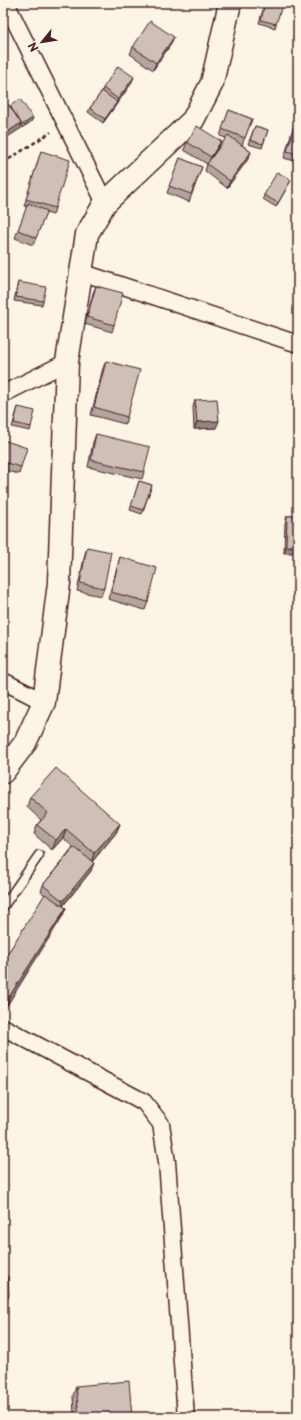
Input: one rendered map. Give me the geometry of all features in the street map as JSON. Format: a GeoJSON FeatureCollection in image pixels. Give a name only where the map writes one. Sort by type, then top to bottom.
{"type":"FeatureCollection","features":[{"type":"Feature","properties":{"kind":"street"},"geometry":{"type":"LineString","coordinates":[[3,772],[25,743],[44,702],[59,583],[67,362],[87,234],[104,203],[193,120],[212,83],[230,3]]}},
{"type":"Feature","properties":{"kind":"street"},"geometry":{"type":"LineString","coordinates":[[6,8],[66,124],[104,203]]}},
{"type":"Feature","properties":{"kind":"street"},"geometry":{"type":"LineString","coordinates":[[81,272],[298,344]]}},
{"type":"Feature","properties":{"kind":"street"},"geometry":{"type":"LineString","coordinates":[[3,394],[67,362]]}},
{"type":"Feature","properties":{"kind":"street"},"geometry":{"type":"LineString","coordinates":[[3,681],[44,702]]}},
{"type":"Feature","properties":{"kind":"street"},"geometry":{"type":"LineString","coordinates":[[3,1027],[144,1102],[161,1124],[167,1162],[186,1417]]}},
{"type":"Feature","properties":{"kind":"lane"},"geometry":{"type":"LineString","coordinates":[[3,907],[39,855]]}},
{"type":"Feature","properties":{"kind":"path"},"geometry":{"type":"LineString","coordinates":[[3,163],[34,142],[66,124]]}},
{"type":"Feature","properties":{"kind":"building"},"geometry":{"type":"Polygon","coordinates":[[[265,3],[282,6],[276,24],[261,20],[265,3]]]}},
{"type":"Feature","properties":{"kind":"building"},"geometry":{"type":"Polygon","coordinates":[[[150,21],[174,37],[156,63],[133,47],[150,21]]]}},
{"type":"Feature","properties":{"kind":"building"},"geometry":{"type":"Polygon","coordinates":[[[118,66],[134,77],[118,99],[103,88],[118,66]]]}},
{"type":"Feature","properties":{"kind":"building"},"geometry":{"type":"Polygon","coordinates":[[[102,91],[117,102],[105,119],[90,108],[102,91]]]}},
{"type":"Feature","properties":{"kind":"building"},"geometry":{"type":"Polygon","coordinates":[[[20,99],[33,118],[20,126],[21,123],[10,106],[20,99]]]}},
{"type":"Feature","properties":{"kind":"building"},"geometry":{"type":"Polygon","coordinates":[[[8,104],[21,123],[3,135],[3,108],[8,104]]]}},
{"type":"Feature","properties":{"kind":"building"},"geometry":{"type":"Polygon","coordinates":[[[229,110],[252,119],[245,138],[222,129],[229,110]]]}},
{"type":"Feature","properties":{"kind":"building"},"geometry":{"type":"Polygon","coordinates":[[[298,114],[298,154],[287,151],[298,114]]]}},
{"type":"Feature","properties":{"kind":"building"},"geometry":{"type":"Polygon","coordinates":[[[197,126],[221,141],[211,157],[187,142],[197,126]]]}},
{"type":"Feature","properties":{"kind":"building"},"geometry":{"type":"Polygon","coordinates":[[[255,126],[268,130],[263,144],[250,140],[255,126]]]}},
{"type":"Feature","properties":{"kind":"building"},"geometry":{"type":"Polygon","coordinates":[[[228,135],[251,152],[230,181],[207,164],[228,135]]]}},
{"type":"Feature","properties":{"kind":"building"},"geometry":{"type":"Polygon","coordinates":[[[41,151],[70,160],[55,208],[26,199],[41,151]]]}},
{"type":"Feature","properties":{"kind":"building"},"geometry":{"type":"Polygon","coordinates":[[[180,158],[202,167],[191,194],[169,186],[180,158]]]}},
{"type":"Feature","properties":{"kind":"building"},"geometry":{"type":"Polygon","coordinates":[[[277,172],[291,180],[278,203],[264,195],[277,172]]]}},
{"type":"Feature","properties":{"kind":"building"},"geometry":{"type":"Polygon","coordinates":[[[28,203],[47,211],[36,238],[18,230],[28,203]]]}},
{"type":"Feature","properties":{"kind":"building"},"geometry":{"type":"Polygon","coordinates":[[[18,282],[46,287],[43,301],[16,297],[18,282]]]}},
{"type":"Feature","properties":{"kind":"building"},"geometry":{"type":"Polygon","coordinates":[[[96,286],[123,293],[114,325],[87,317],[96,286]]]}},
{"type":"Feature","properties":{"kind":"building"},"geometry":{"type":"Polygon","coordinates":[[[106,361],[140,370],[127,417],[94,407],[106,361]]]}},
{"type":"Feature","properties":{"kind":"building"},"geometry":{"type":"Polygon","coordinates":[[[217,399],[219,421],[197,422],[195,400],[217,399]]]}},
{"type":"Feature","properties":{"kind":"building"},"geometry":{"type":"Polygon","coordinates":[[[18,407],[35,411],[31,427],[14,423],[18,407]]]}},
{"type":"Feature","properties":{"kind":"building"},"geometry":{"type":"Polygon","coordinates":[[[96,434],[150,447],[144,472],[91,460],[96,434]]]}},
{"type":"Feature","properties":{"kind":"building"},"geometry":{"type":"Polygon","coordinates":[[[3,440],[27,448],[21,467],[3,462],[3,440]]]}},
{"type":"Feature","properties":{"kind":"building"},"geometry":{"type":"Polygon","coordinates":[[[139,481],[152,485],[143,510],[131,506],[139,481]]]}},
{"type":"Feature","properties":{"kind":"building"},"geometry":{"type":"Polygon","coordinates":[[[287,516],[298,516],[298,546],[286,546],[287,516]]]}},
{"type":"Feature","properties":{"kind":"building"},"geometry":{"type":"Polygon","coordinates":[[[87,547],[111,552],[104,588],[80,583],[87,547]]]}},
{"type":"Feature","properties":{"kind":"building"},"geometry":{"type":"Polygon","coordinates":[[[120,557],[157,568],[148,602],[111,592],[120,557]]]}},
{"type":"Feature","properties":{"kind":"building"},"geometry":{"type":"Polygon","coordinates":[[[56,768],[120,824],[94,853],[66,829],[56,840],[37,825],[48,813],[30,797],[56,768]]]}},
{"type":"Feature","properties":{"kind":"building"},"geometry":{"type":"Polygon","coordinates":[[[74,847],[94,863],[63,901],[43,885],[74,847]]]}},
{"type":"Feature","properties":{"kind":"building"},"geometry":{"type":"Polygon","coordinates":[[[45,894],[66,908],[9,997],[3,993],[3,961],[45,894]]]}},
{"type":"Feature","properties":{"kind":"building"},"geometry":{"type":"Polygon","coordinates":[[[3,1276],[8,1276],[9,1295],[3,1296],[3,1276]]]}},
{"type":"Feature","properties":{"kind":"building"},"geometry":{"type":"Polygon","coordinates":[[[129,1381],[132,1417],[79,1417],[76,1386],[129,1381]]]}},
{"type":"Feature","properties":{"kind":"building"},"geometry":{"type":"Polygon","coordinates":[[[57,1415],[75,1415],[75,1417],[57,1417],[57,1415]]]}}]}
